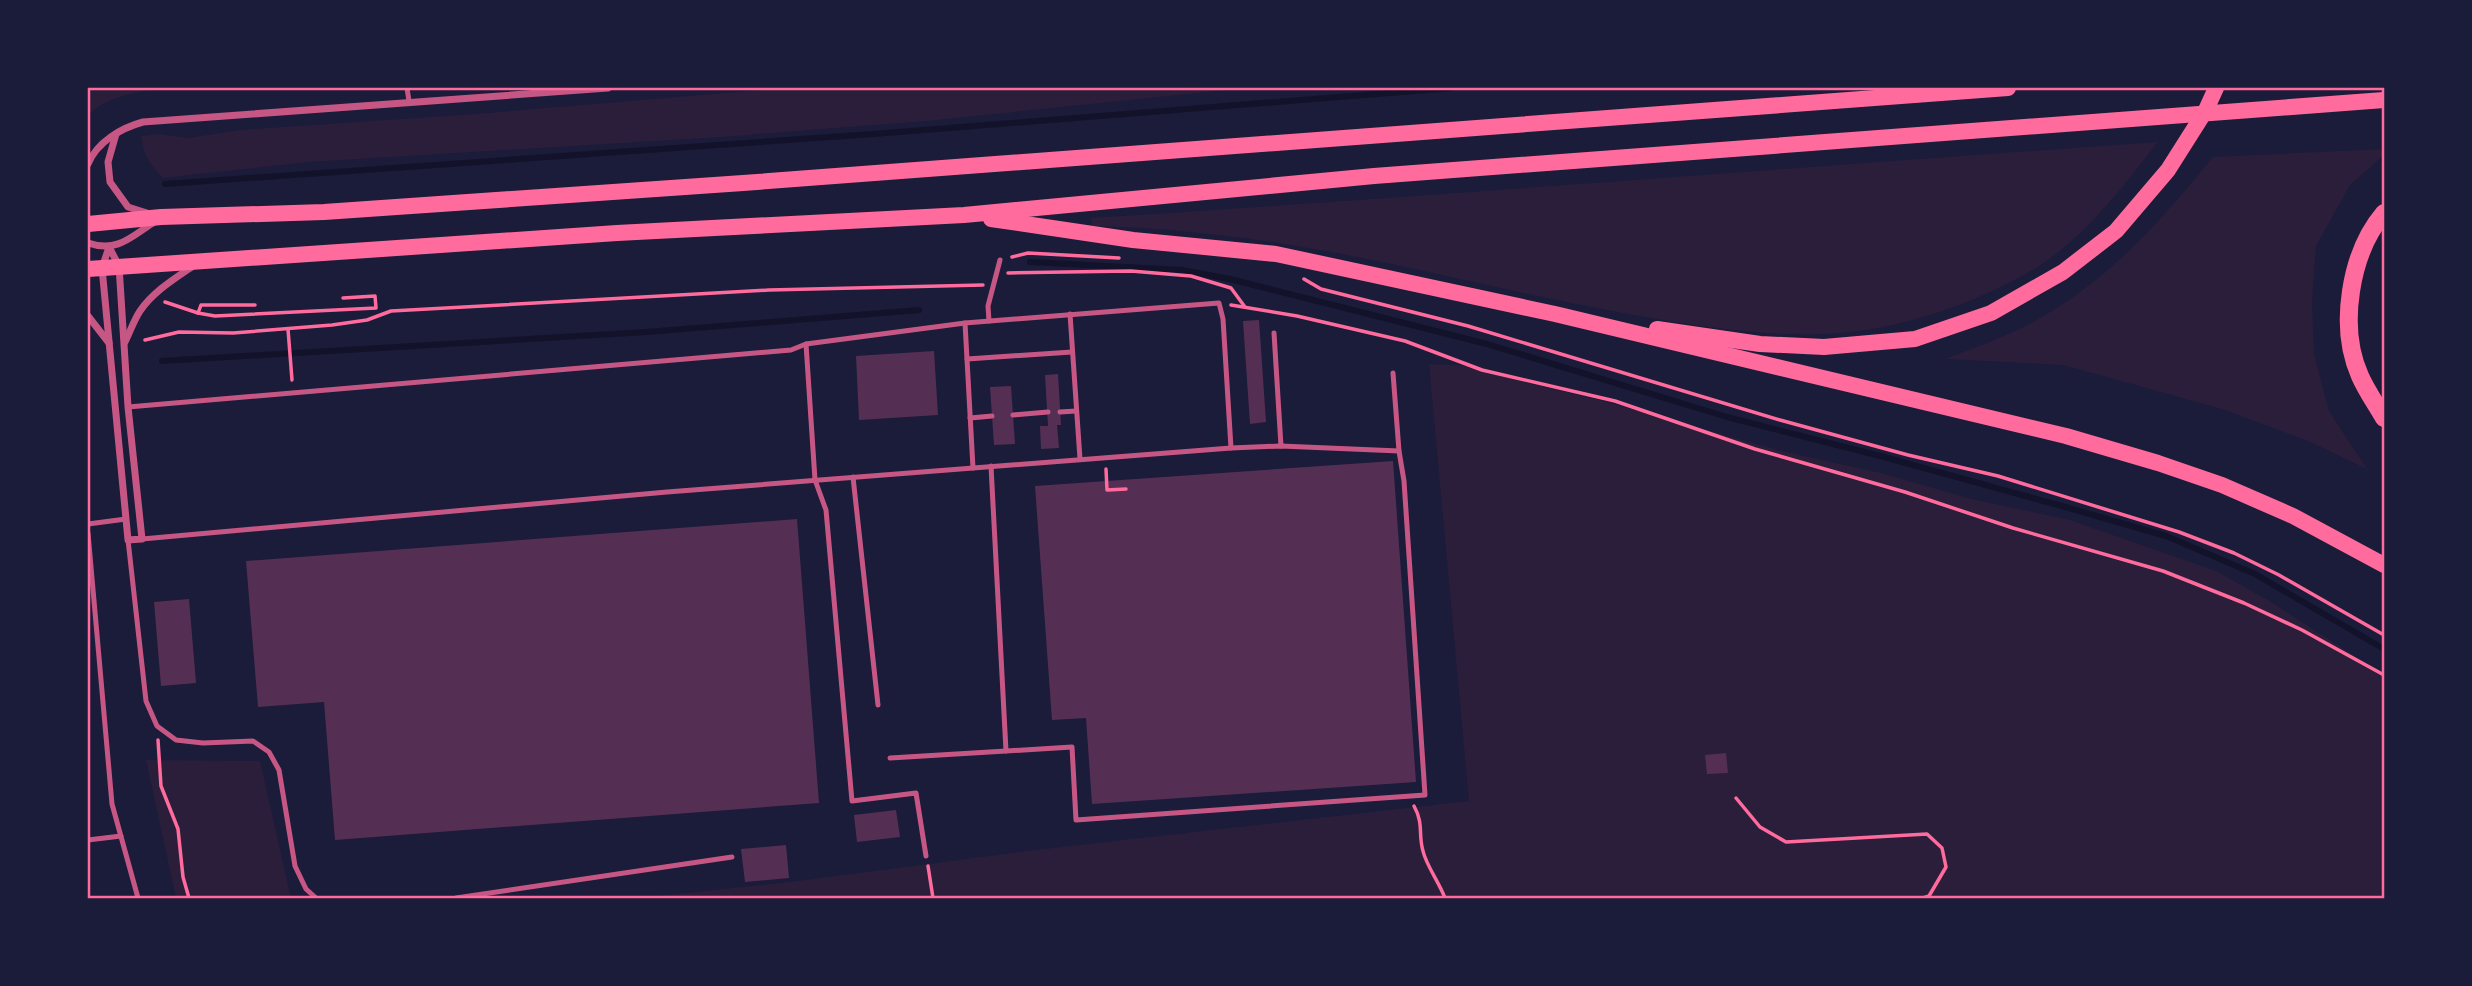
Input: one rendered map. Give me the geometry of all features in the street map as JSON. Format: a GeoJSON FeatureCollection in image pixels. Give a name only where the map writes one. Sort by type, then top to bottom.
{"type":"FeatureCollection","features":[{"type":"Feature","properties":{"kind":"highway"},"geometry":{"type":"LineString","coordinates":[[2385,213],[2374,225],[2359,257],[2350,291],[2349,330],[2359,374],[2385,418]]}},
{"type":"Feature","properties":{"kind":"main road"},"geometry":{"type":"LineString","coordinates":[[1829,102],[1866,88]]}},
{"type":"Feature","properties":{"kind":"main road"},"geometry":{"type":"LineString","coordinates":[[88,224],[161,218],[351,210],[2008,88]]}},
{"type":"Feature","properties":{"kind":"main road"},"geometry":{"type":"LineString","coordinates":[[1555,314],[1760,344],[1824,347],[1915,339],[1991,313],[2063,272],[2116,231],[2168,170],[2206,110],[2216,88]]}},
{"type":"Feature","properties":{"kind":"main road"},"geometry":{"type":"LineString","coordinates":[[95,268],[617,233],[964,215],[1374,176],[2385,100]]}},
{"type":"Feature","properties":{"kind":"main road"},"geometry":{"type":"LineString","coordinates":[[964,215],[1133,240],[1276,254],[1555,314],[2066,436],[2222,485],[2293,516],[2385,565]]}},
{"type":"Feature","properties":{"kind":"street"},"geometry":{"type":"LineString","coordinates":[[88,164],[92,153],[116,134],[128,126],[143,122],[608,88]]}},
{"type":"Feature","properties":{"kind":"street"},"geometry":{"type":"LineString","coordinates":[[116,134],[108,162],[110,182],[128,207],[161,218]]}},
{"type":"Feature","properties":{"kind":"street"},"geometry":{"type":"LineString","coordinates":[[88,243],[100,247],[117,246],[161,218]]}},
{"type":"Feature","properties":{"kind":"street"},"geometry":{"type":"LineString","coordinates":[[109,247],[119,266],[128,407],[142,539],[128,540],[109,343],[95,268],[109,247]]}},
{"type":"Feature","properties":{"kind":"street"},"geometry":{"type":"LineString","coordinates":[[125,342],[139,312],[152,297],[170,281],[202,261]]}},
{"type":"Feature","properties":{"kind":"street"},"geometry":{"type":"LineString","coordinates":[[88,316],[109,343]]}},
{"type":"Feature","properties":{"kind":"lane"},"geometry":{"type":"LineString","coordinates":[[407,88],[409,102]]}},
{"type":"Feature","properties":{"kind":"lane"},"geometry":{"type":"LineString","coordinates":[[989,321],[988,306],[1000,260]]}},
{"type":"Feature","properties":{"kind":"lane"},"geometry":{"type":"LineString","coordinates":[[128,407],[790,350],[806,344],[965,323],[1219,303],[1223,319],[1231,448]]}},
{"type":"Feature","properties":{"kind":"lane"},"geometry":{"type":"LineString","coordinates":[[1070,314],[1080,459]]}},
{"type":"Feature","properties":{"kind":"lane"},"geometry":{"type":"LineString","coordinates":[[965,323],[973,468]]}},
{"type":"Feature","properties":{"kind":"lane"},"geometry":{"type":"LineString","coordinates":[[1274,333],[1281,446]]}},
{"type":"Feature","properties":{"kind":"lane"},"geometry":{"type":"LineString","coordinates":[[806,344],[815,480],[826,510],[852,801],[916,793],[926,856]]}},
{"type":"Feature","properties":{"kind":"lane"},"geometry":{"type":"LineString","coordinates":[[967,359],[1072,352]]}},
{"type":"Feature","properties":{"kind":"lane"},"geometry":{"type":"LineString","coordinates":[[890,758],[1072,747],[1076,820],[1425,795],[1404,481],[1393,373]]}},
{"type":"Feature","properties":{"kind":"lane"},"geometry":{"type":"LineString","coordinates":[[1060,412],[1076,411]]}},
{"type":"Feature","properties":{"kind":"lane"},"geometry":{"type":"LineString","coordinates":[[1013,415],[1048,412]]}},
{"type":"Feature","properties":{"kind":"lane"},"geometry":{"type":"LineString","coordinates":[[970,418],[992,416]]}},
{"type":"Feature","properties":{"kind":"lane"},"geometry":{"type":"LineString","coordinates":[[142,539],[815,480],[1231,448],[1281,446],[1399,451]]}},
{"type":"Feature","properties":{"kind":"lane"},"geometry":{"type":"LineString","coordinates":[[991,466],[1006,751]]}},
{"type":"Feature","properties":{"kind":"lane"},"geometry":{"type":"LineString","coordinates":[[853,477],[878,705]]}},
{"type":"Feature","properties":{"kind":"lane"},"geometry":{"type":"LineString","coordinates":[[88,524],[126,519]]}},
{"type":"Feature","properties":{"kind":"lane"},"geometry":{"type":"LineString","coordinates":[[88,533],[113,804],[138,898]]}},
{"type":"Feature","properties":{"kind":"lane"},"geometry":{"type":"LineString","coordinates":[[128,540],[146,701],[157,726],[176,740],[203,743],[253,741],[269,752],[279,770],[295,866],[306,890],[316,898]]}},
{"type":"Feature","properties":{"kind":"lane"},"geometry":{"type":"LineString","coordinates":[[88,840],[121,836]]}},
{"type":"Feature","properties":{"kind":"lane"},"geometry":{"type":"LineString","coordinates":[[456,898],[732,857]]}},
{"type":"Feature","properties":{"kind":"path"},"geometry":{"type":"LineString","coordinates":[[1000,260],[1028,253],[1121,258]]}},
{"type":"Feature","properties":{"kind":"path"},"geometry":{"type":"LineString","coordinates":[[996,274],[1131,271],[1191,276],[1231,288],[1246,309]]}},
{"type":"Feature","properties":{"kind":"path"},"geometry":{"type":"LineString","coordinates":[[1298,276],[1321,289],[1468,326],[1780,420],[2011,480],[2179,532],[2234,553],[2279,575],[2385,635]]}},
{"type":"Feature","properties":{"kind":"path"},"geometry":{"type":"LineString","coordinates":[[145,340],[179,332],[233,333],[332,325],[367,320],[391,312],[418,310],[769,290],[992,286]]}},
{"type":"Feature","properties":{"kind":"path"},"geometry":{"type":"LineString","coordinates":[[157,298],[198,313],[233,317],[376,308],[375,296],[343,298]]}},
{"type":"Feature","properties":{"kind":"path"},"geometry":{"type":"LineString","coordinates":[[198,313],[201,305],[255,305]]}},
{"type":"Feature","properties":{"kind":"path"},"geometry":{"type":"LineString","coordinates":[[1237,306],[1309,318],[1405,341],[1482,370],[1615,401],[1755,449],[2163,571],[2244,603],[2302,630],[2385,675]]}},
{"type":"Feature","properties":{"kind":"path"},"geometry":{"type":"LineString","coordinates":[[288,329],[291,370]]}},
{"type":"Feature","properties":{"kind":"path"},"geometry":{"type":"LineString","coordinates":[[1106,481],[1107,490],[1126,489]]}},
{"type":"Feature","properties":{"kind":"path"},"geometry":{"type":"LineString","coordinates":[[157,726],[162,786],[178,830],[183,877],[189,898]]}},
{"type":"Feature","properties":{"kind":"path"},"geometry":{"type":"LineString","coordinates":[[1406,796],[1419,815],[1423,852],[1445,898]]}},
{"type":"Feature","properties":{"kind":"path"},"geometry":{"type":"LineString","coordinates":[[1736,798],[1760,827],[1786,842],[1927,834],[1942,848],[1946,867],[1929,896],[1923,898]]}},
{"type":"Feature","properties":{"kind":"path"},"geometry":{"type":"LineString","coordinates":[[926,856],[933,898]]}},
{"type":"Feature","properties":{"kind":"shaded area"},"geometry":{"type":"Polygon","coordinates":[[[88,88],[187,88],[123,96],[88,114],[88,88]]]}},
{"type":"Feature","properties":{"kind":"shaded area"},"geometry":{"type":"Polygon","coordinates":[[[784,88],[1246,88],[927,121],[721,137],[308,162],[163,178],[148,159],[141,136],[158,134],[188,138],[240,130],[476,114],[784,88]]]}},
{"type":"Feature","properties":{"kind":"shaded area"},"geometry":{"type":"Polygon","coordinates":[[[2158,142],[2100,213],[2067,245],[2029,272],[1957,306],[1907,322],[1828,334],[1751,332],[1674,322],[1310,248],[1201,233],[1092,226],[1091,218],[1358,200],[2158,142]]]}},
{"type":"Feature","properties":{"kind":"shaded area"},"geometry":{"type":"Polygon","coordinates":[[[2384,149],[2384,155],[2350,185],[2316,246],[2312,302],[2314,354],[2329,411],[2367,469],[2308,441],[2222,409],[2063,365],[1946,359],[2029,324],[2090,285],[2155,225],[2213,157],[2384,149]]]}},
{"type":"Feature","properties":{"kind":"shaded area"},"geometry":{"type":"Polygon","coordinates":[[[1429,364],[1473,366],[1523,382],[1607,402],[1781,451],[1881,473],[1972,499],[2070,520],[2216,571],[2268,600],[2384,675],[2384,898],[639,898],[1469,801],[1429,364]]]}},
{"type":"Feature","properties":{"kind":"shaded area"},"geometry":{"type":"Polygon","coordinates":[[[146,760],[260,761],[291,898],[176,898],[146,760]]]}},
{"type":"Feature","properties":{"kind":"building"},"geometry":{"type":"Polygon","coordinates":[[[1259,320],[1266,422],[1250,424],[1243,321],[1259,320]]]}},
{"type":"Feature","properties":{"kind":"building"},"geometry":{"type":"Polygon","coordinates":[[[934,351],[938,415],[859,420],[856,356],[934,351]]]}},
{"type":"Feature","properties":{"kind":"building"},"geometry":{"type":"Polygon","coordinates":[[[1058,374],[1061,425],[1057,425],[1059,448],[1041,449],[1040,426],[1048,426],[1045,375],[1058,374]]]}},
{"type":"Feature","properties":{"kind":"building"},"geometry":{"type":"Polygon","coordinates":[[[1011,386],[1015,444],[994,445],[990,387],[1011,386]]]}},
{"type":"Feature","properties":{"kind":"building"},"geometry":{"type":"Polygon","coordinates":[[[1393,461],[1416,782],[1092,804],[1086,718],[1052,720],[1035,486],[1393,461]]]}},
{"type":"Feature","properties":{"kind":"building"},"geometry":{"type":"Polygon","coordinates":[[[797,519],[819,803],[335,840],[324,702],[258,707],[246,561],[797,519]]]}},
{"type":"Feature","properties":{"kind":"building"},"geometry":{"type":"Polygon","coordinates":[[[189,599],[196,683],[161,686],[154,602],[189,599]]]}},
{"type":"Feature","properties":{"kind":"building"},"geometry":{"type":"Polygon","coordinates":[[[1726,753],[1728,773],[1707,774],[1705,755],[1726,753]]]}},
{"type":"Feature","properties":{"kind":"building"},"geometry":{"type":"Polygon","coordinates":[[[896,810],[900,837],[857,842],[854,815],[896,810]]]}},
{"type":"Feature","properties":{"kind":"building"},"geometry":{"type":"Polygon","coordinates":[[[786,845],[789,878],[745,882],[741,849],[786,845]]]}},
{"type":"Feature","properties":{"kind":"waterway"},"geometry":{"type":"LineString","coordinates":[[165,184],[873,134],[1452,88]]}},
{"type":"Feature","properties":{"kind":"waterway"},"geometry":{"type":"LineString","coordinates":[[1030,262],[1182,270],[1230,279],[1487,344],[1727,417],[2069,508],[2166,536],[2255,574],[2384,649]]}},
{"type":"Feature","properties":{"kind":"waterway"},"geometry":{"type":"LineString","coordinates":[[162,361],[646,332],[919,310]]}}]}
